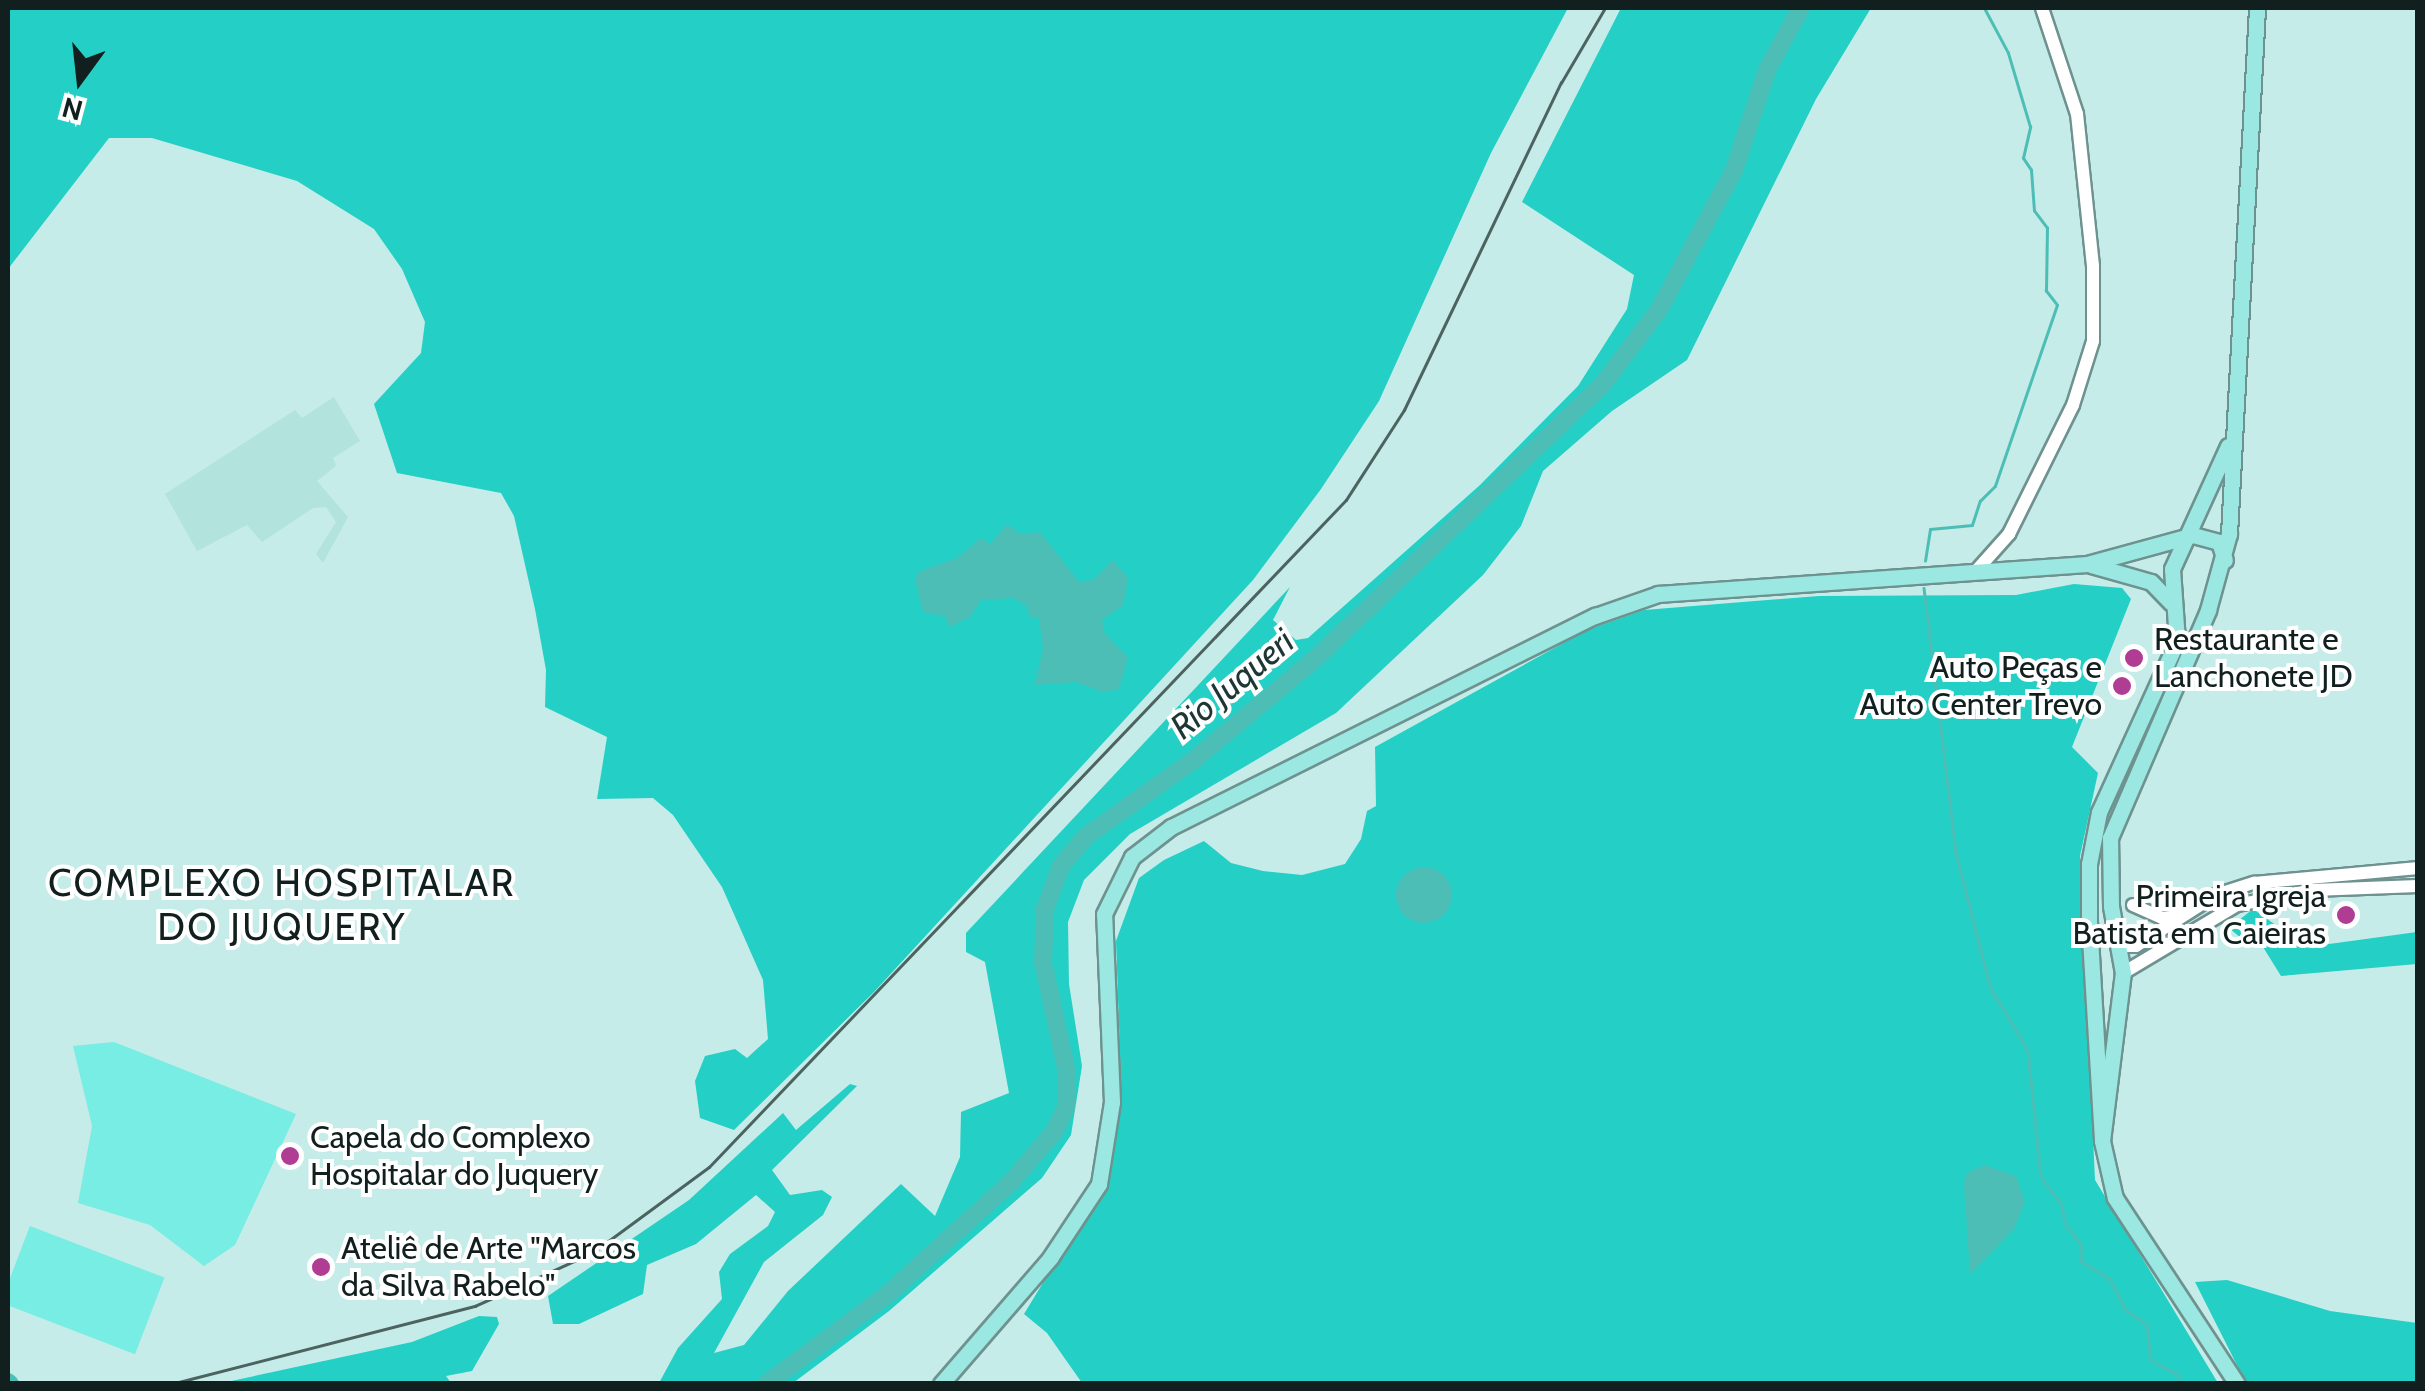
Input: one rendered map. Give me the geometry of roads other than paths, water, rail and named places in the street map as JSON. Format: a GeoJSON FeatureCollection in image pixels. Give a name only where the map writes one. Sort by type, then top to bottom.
{"type":"FeatureCollection","features":[{"type":"Feature","properties":{"kind":"main road"},"geometry":{"type":"LineString","coordinates":[[2102,1141],[2123,973],[2108,867],[2115,813],[2225,560],[2256,8]]}},
{"type":"Feature","properties":{"kind":"main road"},"geometry":{"type":"LineString","coordinates":[[2233,433],[2210,494],[2185,536],[2172,569],[2177,641],[2092,834],[2090,967],[2102,1141],[2115,1198],[2237,1384]]}},
{"type":"Feature","properties":{"kind":"main road"},"geometry":{"type":"LineString","coordinates":[[2137,553],[2172,534],[2210,494]]}},
{"type":"Feature","properties":{"kind":"main road"},"geometry":{"type":"LineString","coordinates":[[941,1384],[1050,1258],[1099,1184],[1112,1102],[1104,914],[1122,872],[1148,844],[1628,602],[1705,587],[2088,564],[2137,553],[2185,536],[2214,538],[2225,560]]}},
{"type":"Feature","properties":{"kind":"main road"},"geometry":{"type":"LineString","coordinates":[[2088,564],[2152,582],[2174,608]]}},
{"type":"Feature","properties":{"kind":"main road"},"geometry":{"type":"LineString","coordinates":[[2090,967],[2103,982],[2123,973]]}},
{"type":"Feature","properties":{"kind":"street"},"geometry":{"type":"LineString","coordinates":[[1975,571],[1991,561],[2009,534],[2073,405],[2093,341],[2093,266],[2077,114],[2042,8]]}},
{"type":"Feature","properties":{"kind":"street"},"geometry":{"type":"LineString","coordinates":[[2118,946],[2136,946],[2182,916],[2254,883],[2418,868]]}},
{"type":"Feature","properties":{"kind":"street"},"geometry":{"type":"LineString","coordinates":[[2123,973],[2237,905],[2313,890],[2418,886]]}},
{"type":"Feature","properties":{"kind":"street"},"geometry":{"type":"LineString","coordinates":[[2133,904],[2162,918],[2182,916]]}},
{"type":"Feature","properties":{"kind":"waterway","name":"Rio Juqueri"},"geometry":{"type":"LineString","coordinates":[[766,1384],[888,1294],[1012,1181],[1054,1132],[1066,1107],[1066,1068],[1043,962],[1045,909],[1061,866],[1085,837],[1195,759],[1314,660],[1603,384],[1660,308],[1734,170],[1768,68],[1801,8]]}},
{"type":"Feature","properties":{"kind":"waterway"},"geometry":{"type":"LineString","coordinates":[[1925,561],[1930,529],[1972,525],[1980,501],[1995,486],[2057,305],[2046,291],[2047,228],[2034,211],[2031,170],[2023,158],[2030,127],[2008,53],[1984,8]]}},
{"type":"Feature","properties":{"kind":"waterway"},"geometry":{"type":"LineString","coordinates":[[1924,588],[1956,853],[1991,989],[2028,1050],[2041,1177],[2062,1205],[2065,1223],[2081,1244],[2081,1261],[2110,1279],[2126,1310],[2147,1324],[2151,1360],[2178,1375],[2181,1384]]}},
{"type":"Feature","properties":{"kind":"railway"},"geometry":{"type":"LineString","coordinates":[[171,1384],[475,1306],[592,1253],[709,1167],[1346,500],[1404,410],[1561,83],[1605,8]]}},
{"type":"Feature","properties":{"kind":"place","name":"Restaurante e Lanchonete JD"},"geometry":{"type":"Point","coordinates":[2134,658]}},
{"type":"Feature","properties":{"kind":"place","name":"Auto Peças e Auto Center Trevo"},"geometry":{"type":"Point","coordinates":[2122,686]}},
{"type":"Feature","properties":{"kind":"place","name":"Primeira Igreja Batista em Caieiras"},"geometry":{"type":"Point","coordinates":[2346,915]}},
{"type":"Feature","properties":{"kind":"place","name":"Capela do Complexo Hospitalar do Juquery"},"geometry":{"type":"Point","coordinates":[290,1156]}},
{"type":"Feature","properties":{"kind":"place","name":"Ateliê de Arte \"Marcos da Silva Rabelo\""},"geometry":{"type":"Point","coordinates":[321,1267]}},
{"type":"Feature","properties":{"kind":"district","name":"COMPLEXO HOSPITALAR DO JUQUERY"},"geometry":{"type":"Point","coordinates":[282,904]}}]}
